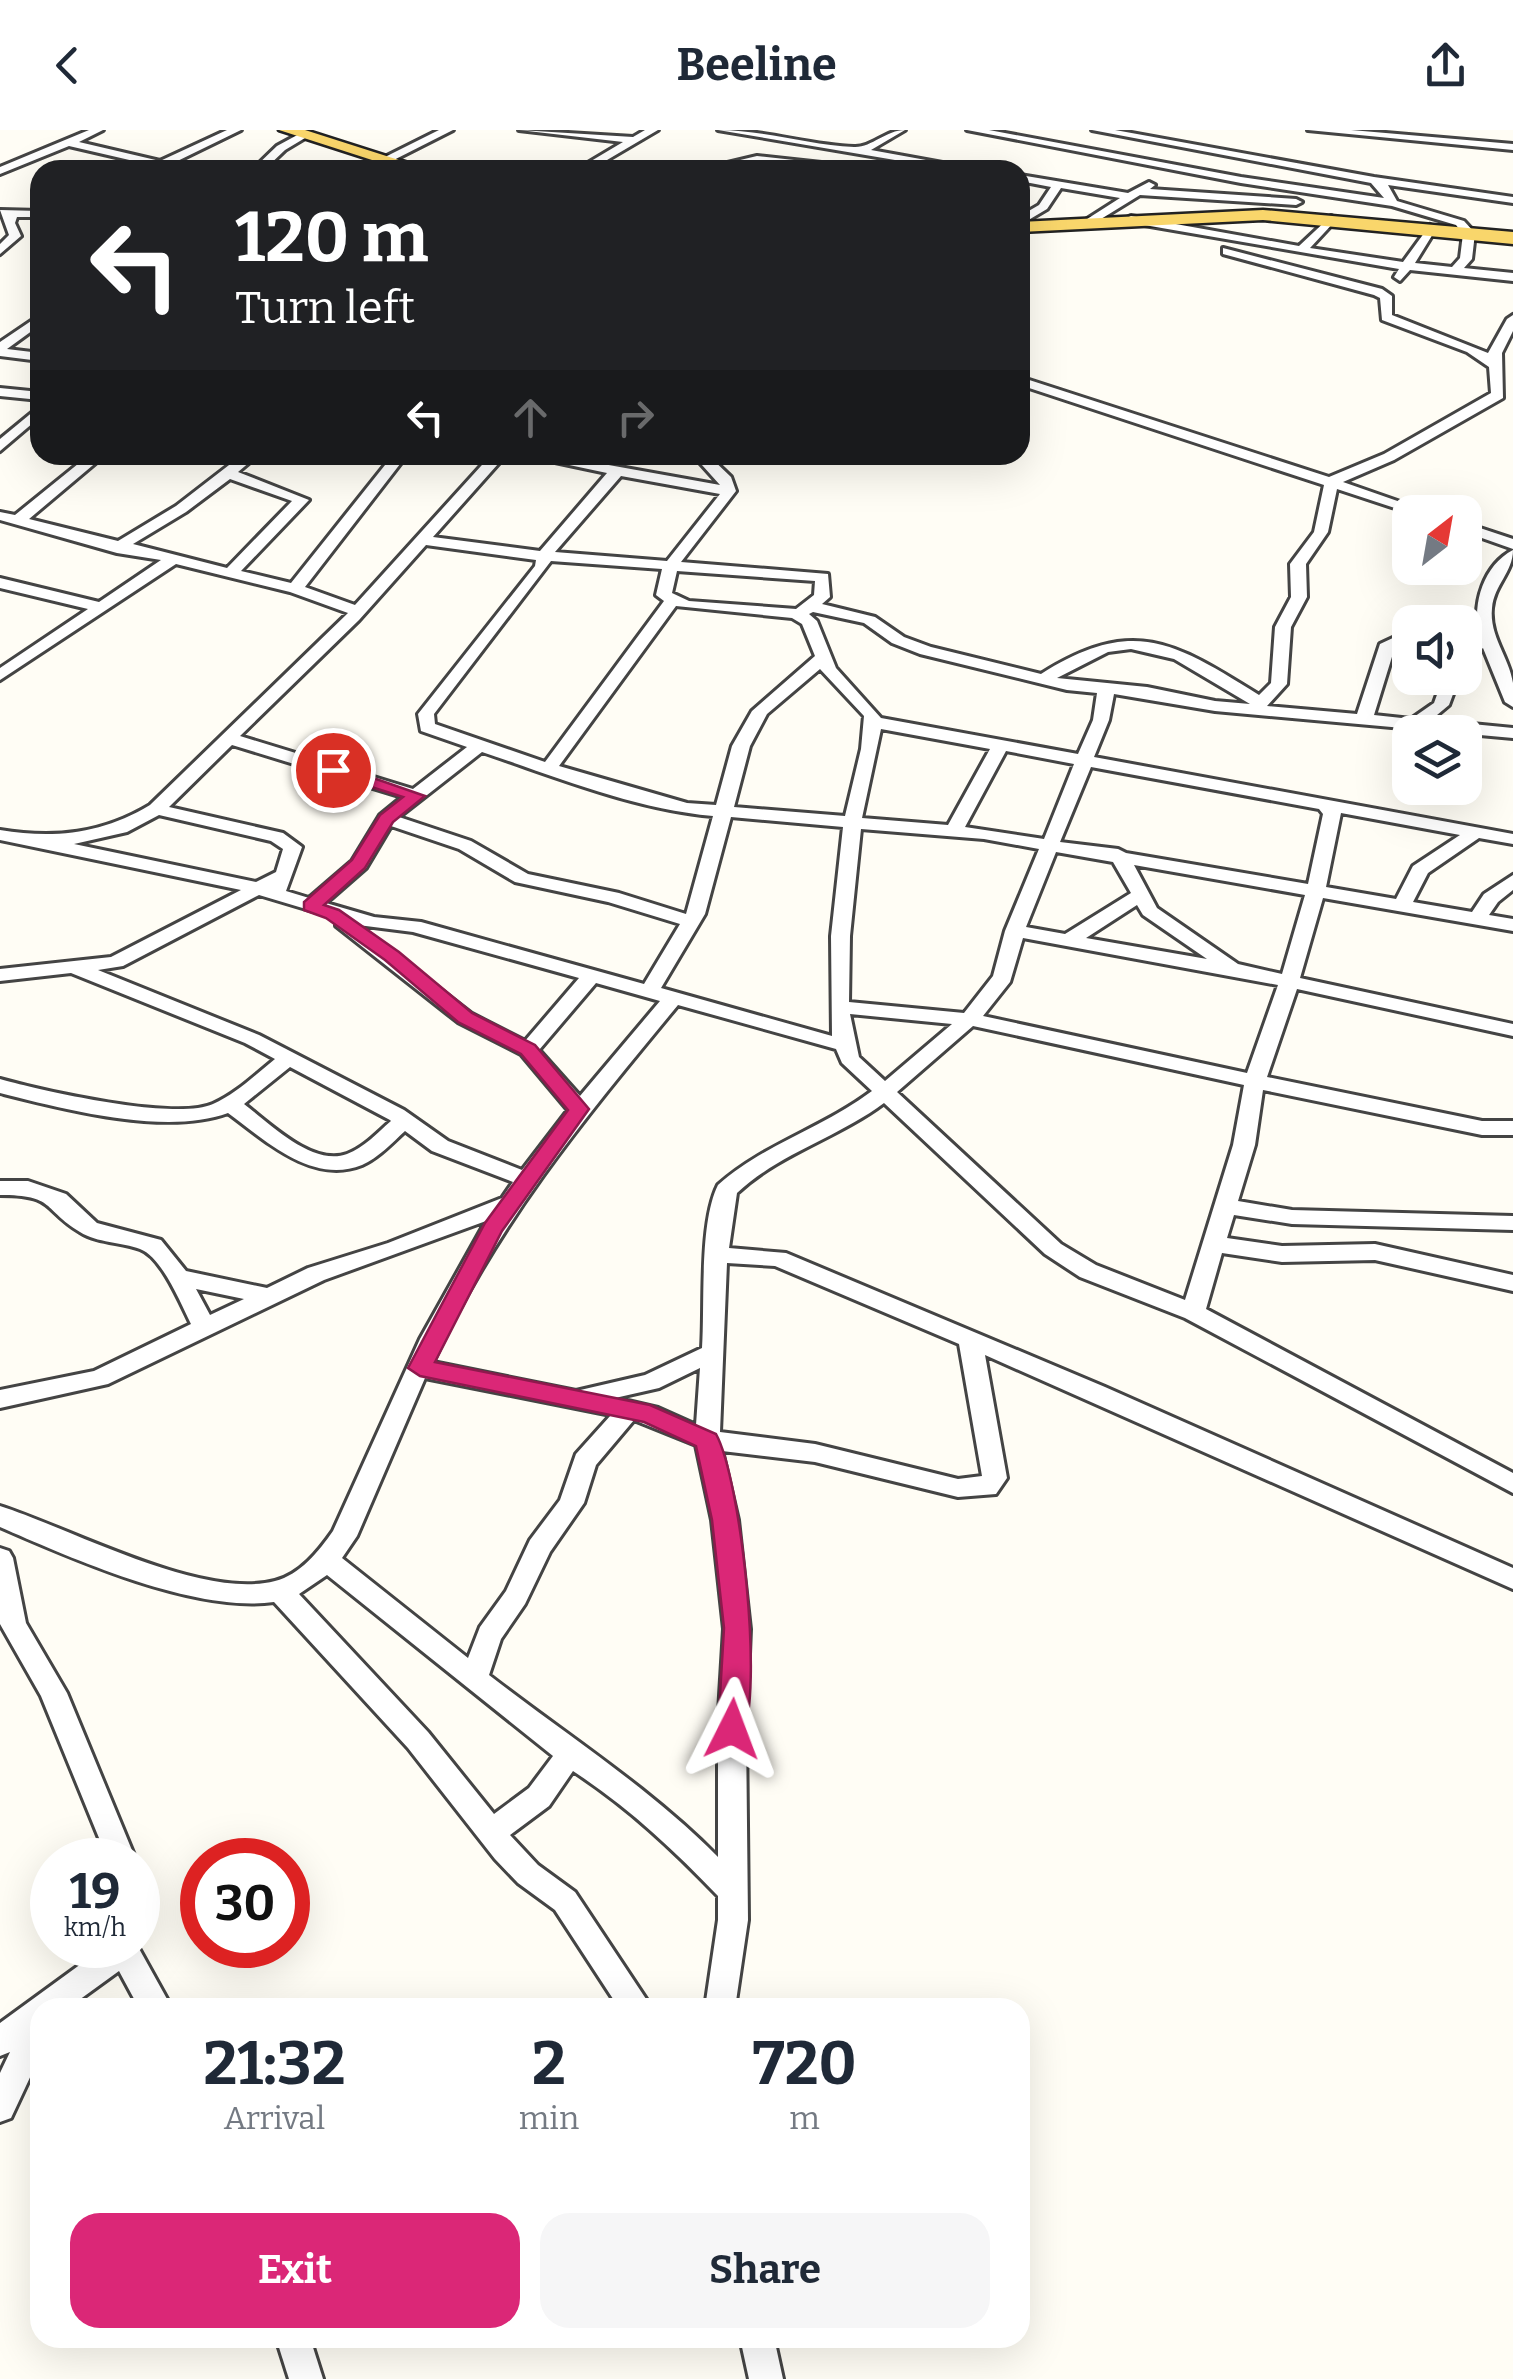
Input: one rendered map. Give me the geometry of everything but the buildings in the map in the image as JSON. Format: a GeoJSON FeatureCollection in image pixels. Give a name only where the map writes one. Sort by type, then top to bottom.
{"type":"FeatureCollection","features":[{"type":"Feature","properties":{"kind":"main road"},"geometry":{"type":"LineString","coordinates":[[296,132],[388,160]]}},
{"type":"Feature","properties":{"kind":"main road"},"geometry":{"type":"LineString","coordinates":[[1030,219],[1088,223],[1331,219],[1513,238]]}},
{"type":"Feature","properties":{"kind":"street"},"geometry":{"type":"LineString","coordinates":[[0,171],[98,130]]}},
{"type":"Feature","properties":{"kind":"street"},"geometry":{"type":"LineString","coordinates":[[170,160],[236,130]]}},
{"type":"Feature","properties":{"kind":"street"},"geometry":{"type":"LineString","coordinates":[[388,160],[448,130]]}},
{"type":"Feature","properties":{"kind":"street"},"geometry":{"type":"LineString","coordinates":[[524,130],[634,140]]}},
{"type":"Feature","properties":{"kind":"street"},"geometry":{"type":"LineString","coordinates":[[599,160],[653,130]]}},
{"type":"Feature","properties":{"kind":"street"},"geometry":{"type":"LineString","coordinates":[[724,130],[916,160]]}},
{"type":"Feature","properties":{"kind":"street"},"geometry":{"type":"LineString","coordinates":[[850,160],[900,130]]}},
{"type":"Feature","properties":{"kind":"street"},"geometry":{"type":"LineString","coordinates":[[972,130],[1172,168],[1395,202],[1460,223],[1469,233],[1466,259],[1456,270]]}},
{"type":"Feature","properties":{"kind":"street"},"geometry":{"type":"LineString","coordinates":[[1096,130],[1438,193],[1513,200]]}},
{"type":"Feature","properties":{"kind":"street"},"geometry":{"type":"LineString","coordinates":[[1314,130],[1513,147]]}},
{"type":"Feature","properties":{"kind":"street"},"geometry":{"type":"LineString","coordinates":[[269,160],[296,132]]}},
{"type":"Feature","properties":{"kind":"street"},"geometry":{"type":"LineString","coordinates":[[1172,168],[1167,166],[1214,133]]}},
{"type":"Feature","properties":{"kind":"street"},"geometry":{"type":"LineString","coordinates":[[63,142],[129,160]]}},
{"type":"Feature","properties":{"kind":"street"},"geometry":{"type":"LineString","coordinates":[[1088,223],[1172,168]]}},
{"type":"Feature","properties":{"kind":"street"},"geometry":{"type":"LineString","coordinates":[[1076,187],[1085,174]]}},
{"type":"Feature","properties":{"kind":"street"},"geometry":{"type":"LineString","coordinates":[[1030,180],[1136,195],[1395,202],[1438,193]]}},
{"type":"Feature","properties":{"kind":"street"},"geometry":{"type":"LineString","coordinates":[[1374,180],[1395,202]]}},
{"type":"Feature","properties":{"kind":"street"},"geometry":{"type":"LineString","coordinates":[[1030,215],[1044,207],[1058,184]]}},
{"type":"Feature","properties":{"kind":"street"},"geometry":{"type":"LineString","coordinates":[[1136,195],[1167,220],[1235,254],[1386,296]]}},
{"type":"Feature","properties":{"kind":"street"},"geometry":{"type":"LineString","coordinates":[[0,250],[16,236],[5,217],[30,215]]}},
{"type":"Feature","properties":{"kind":"street"},"geometry":{"type":"LineString","coordinates":[[1300,251],[1331,219]]}},
{"type":"Feature","properties":{"kind":"street"},"geometry":{"type":"LineString","coordinates":[[1167,220],[1194,232],[1300,251],[1513,277]]}},
{"type":"Feature","properties":{"kind":"street"},"geometry":{"type":"LineString","coordinates":[[1332,481],[1506,398],[1494,361],[1482,352],[1434,340],[1386,317],[1386,296],[1430,229]]}},
{"type":"Feature","properties":{"kind":"street"},"geometry":{"type":"LineString","coordinates":[[1494,361],[1513,319]]}},
{"type":"Feature","properties":{"kind":"street"},"geometry":{"type":"LineString","coordinates":[[0,350],[30,327]]}},
{"type":"Feature","properties":{"kind":"street"},"geometry":{"type":"LineString","coordinates":[[0,350],[30,354]]}},
{"type":"Feature","properties":{"kind":"street"},"geometry":{"type":"LineString","coordinates":[[1494,361],[1513,361]]}},
{"type":"Feature","properties":{"kind":"street"},"geometry":{"type":"LineString","coordinates":[[1030,384],[1392,502]]}},
{"type":"Feature","properties":{"kind":"street"},"geometry":{"type":"LineString","coordinates":[[0,392],[30,395]]}},
{"type":"Feature","properties":{"kind":"street"},"geometry":{"type":"LineString","coordinates":[[0,447],[30,419]]}},
{"type":"Feature","properties":{"kind":"street"},"geometry":{"type":"LineString","coordinates":[[7,519],[84,465]]}},
{"type":"Feature","properties":{"kind":"street"},"geometry":{"type":"LineString","coordinates":[[116,548],[181,509],[235,465]]}},
{"type":"Feature","properties":{"kind":"street"},"geometry":{"type":"LineString","coordinates":[[294,589],[392,465]]}},
{"type":"Feature","properties":{"kind":"street"},"geometry":{"type":"LineString","coordinates":[[38,842],[118,829],[156,809],[355,610],[490,465]]}},
{"type":"Feature","properties":{"kind":"street"},"geometry":{"type":"LineString","coordinates":[[584,465],[729,491]]}},
{"type":"Feature","properties":{"kind":"street"},"geometry":{"type":"LineString","coordinates":[[710,465],[726,480],[729,491]]}},
{"type":"Feature","properties":{"kind":"street"},"geometry":{"type":"LineString","coordinates":[[617,471],[544,556],[543,566],[502,622],[424,719],[427,727],[670,804],[722,812],[954,830],[1048,843],[1513,925]]}},
{"type":"Feature","properties":{"kind":"street"},"geometry":{"type":"LineString","coordinates":[[225,472],[302,500],[229,574]]}},
{"type":"Feature","properties":{"kind":"street"},"geometry":{"type":"LineString","coordinates":[[1258,706],[1278,684],[1283,627],[1299,596],[1298,564],[1322,532],[1332,481]]}},
{"type":"Feature","properties":{"kind":"street"},"geometry":{"type":"LineString","coordinates":[[729,491],[680,546],[664,595],[672,601],[805,610],[869,620],[898,640],[926,651],[1044,679],[1392,722]]}},
{"type":"Feature","properties":{"kind":"street"},"geometry":{"type":"LineString","coordinates":[[7,519],[294,589],[355,610]]}},
{"type":"Feature","properties":{"kind":"street"},"geometry":{"type":"LineString","coordinates":[[1482,533],[1513,544]]}},
{"type":"Feature","properties":{"kind":"street"},"geometry":{"type":"LineString","coordinates":[[420,540],[544,556],[813,573],[823,577],[822,597],[805,610]]}},
{"type":"Feature","properties":{"kind":"street"},"geometry":{"type":"LineString","coordinates":[[1482,616],[1492,578],[1513,555]]}},
{"type":"Feature","properties":{"kind":"street"},"geometry":{"type":"LineString","coordinates":[[3,670],[170,561]]}},
{"type":"Feature","properties":{"kind":"street"},"geometry":{"type":"LineString","coordinates":[[0,584],[100,607]]}},
{"type":"Feature","properties":{"kind":"street"},"geometry":{"type":"LineString","coordinates":[[548,768],[672,601]]}},
{"type":"Feature","properties":{"kind":"street"},"geometry":{"type":"LineString","coordinates":[[805,610],[829,670],[873,722],[998,748],[1513,839]]}},
{"type":"Feature","properties":{"kind":"street"},"geometry":{"type":"LineString","coordinates":[[1044,679],[1082,655],[1144,642],[1184,657],[1258,706]]}},
{"type":"Feature","properties":{"kind":"street"},"geometry":{"type":"LineString","coordinates":[[1364,719],[1388,644],[1392,642]]}},
{"type":"Feature","properties":{"kind":"street"},"geometry":{"type":"LineString","coordinates":[[1482,648],[1513,654]]}},
{"type":"Feature","properties":{"kind":"street"},"geometry":{"type":"LineString","coordinates":[[0,1516],[164,1578],[252,1596],[280,1590],[327,1561],[344,1536],[449,1306],[510,1203],[662,994],[706,886],[741,746],[760,711],[824,657]]}},
{"type":"Feature","properties":{"kind":"street"},"geometry":{"type":"LineString","coordinates":[[1482,657],[1513,701]]}},
{"type":"Feature","properties":{"kind":"street"},"geometry":{"type":"LineString","coordinates":[[721,1998],[733,1920],[738,1628],[725,1520],[707,1440],[716,1254],[726,1190],[743,1173],[850,1116],[882,1093],[968,1019],[998,986],[1011,959],[1014,931],[1107,703],[1106,688]]}},
{"type":"Feature","properties":{"kind":"street"},"geometry":{"type":"LineString","coordinates":[[1428,715],[1442,705],[1445,695]]}},
{"type":"Feature","properties":{"kind":"street"},"geometry":{"type":"LineString","coordinates":[[873,722],[854,821],[845,904],[842,1045],[849,1059],[1053,1249],[1088,1271],[1193,1312],[1513,1484]]}},
{"type":"Feature","properties":{"kind":"street"},"geometry":{"type":"LineString","coordinates":[[1482,729],[1513,732]]}},
{"type":"Feature","properties":{"kind":"street"},"geometry":{"type":"LineString","coordinates":[[228,738],[416,796]]}},
{"type":"Feature","properties":{"kind":"street"},"geometry":{"type":"LineString","coordinates":[[310,906],[359,864],[386,819],[480,744]]}},
{"type":"Feature","properties":{"kind":"street"},"geometry":{"type":"LineString","coordinates":[[954,830],[998,748]]}},
{"type":"Feature","properties":{"kind":"street"},"geometry":{"type":"LineString","coordinates":[[1193,1312],[1244,1145],[1244,1124],[1256,1080],[1314,890],[1332,813],[1327,807]]}},
{"type":"Feature","properties":{"kind":"street"},"geometry":{"type":"LineString","coordinates":[[156,809],[277,836],[294,848],[282,885]]}},
{"type":"Feature","properties":{"kind":"street"},"geometry":{"type":"LineString","coordinates":[[386,819],[465,845],[522,878],[692,922]]}},
{"type":"Feature","properties":{"kind":"street"},"geometry":{"type":"LineString","coordinates":[[1402,906],[1420,870],[1478,831]]}},
{"type":"Feature","properties":{"kind":"street"},"geometry":{"type":"LineString","coordinates":[[0,835],[260,890]]}},
{"type":"Feature","properties":{"kind":"street"},"geometry":{"type":"LineString","coordinates":[[1118,854],[1152,913],[1238,970]]}},
{"type":"Feature","properties":{"kind":"street"},"geometry":{"type":"LineString","coordinates":[[1478,918],[1490,898],[1513,881]]}},
{"type":"Feature","properties":{"kind":"street"},"geometry":{"type":"LineString","coordinates":[[0,975],[116,962],[260,890],[282,885],[310,906],[332,914],[414,926],[842,1045]]}},
{"type":"Feature","properties":{"kind":"street"},"geometry":{"type":"LineString","coordinates":[[1069,940],[1141,895]]}},
{"type":"Feature","properties":{"kind":"street"},"geometry":{"type":"LineString","coordinates":[[332,914],[465,1018],[528,1050],[579,1109]]}},
{"type":"Feature","properties":{"kind":"street"},"geometry":{"type":"LineString","coordinates":[[1014,931],[1238,970],[1288,984],[1513,1030]]}},
{"type":"Feature","properties":{"kind":"street"},"geometry":{"type":"LineString","coordinates":[[78,969],[289,1058],[404,1121],[440,1146],[526,1180]]}},
{"type":"Feature","properties":{"kind":"street"},"geometry":{"type":"LineString","coordinates":[[528,1050],[590,978]]}},
{"type":"Feature","properties":{"kind":"street"},"geometry":{"type":"LineString","coordinates":[[842,1007],[968,1019],[1446,1122],[1513,1128]]}},
{"type":"Feature","properties":{"kind":"street"},"geometry":{"type":"LineString","coordinates":[[0,1086],[125,1108],[208,1113],[289,1058]]}},
{"type":"Feature","properties":{"kind":"street"},"geometry":{"type":"LineString","coordinates":[[228,1103],[292,1146],[327,1162],[356,1159],[404,1121]]}},
{"type":"Feature","properties":{"kind":"street"},"geometry":{"type":"LineString","coordinates":[[0,1188],[28,1188],[58,1199],[89,1228],[153,1245],[179,1277],[204,1326]]}},
{"type":"Feature","properties":{"kind":"street"},"geometry":{"type":"LineString","coordinates":[[0,1399],[100,1378],[266,1296],[510,1203]]}},
{"type":"Feature","properties":{"kind":"street"},"geometry":{"type":"LineString","coordinates":[[1223,1206],[1292,1216],[1513,1223]]}},
{"type":"Feature","properties":{"kind":"street"},"geometry":{"type":"LineString","coordinates":[[1213,1244],[1282,1254],[1375,1252],[1513,1283]]}},
{"type":"Feature","properties":{"kind":"street"},"geometry":{"type":"LineString","coordinates":[[716,1254],[778,1258],[1513,1579]]}},
{"type":"Feature","properties":{"kind":"street"},"geometry":{"type":"LineString","coordinates":[[179,1277],[266,1296]]}},
{"type":"Feature","properties":{"kind":"street"},"geometry":{"type":"LineString","coordinates":[[420,1368],[650,1414],[707,1440],[815,1452],[958,1488],[987,1487],[995,1478],[994,1467],[970,1340]]}},
{"type":"Feature","properties":{"kind":"street"},"geometry":{"type":"LineString","coordinates":[[576,1397],[651,1382],[713,1352]]}},
{"type":"Feature","properties":{"kind":"street"},"geometry":{"type":"LineString","coordinates":[[474,1680],[490,1635],[516,1597],[540,1546],[572,1503],[585,1462],[628,1411]]}},
{"type":"Feature","properties":{"kind":"street"},"geometry":{"type":"LineString","coordinates":[[0,1558],[3,1594],[13,1624],[54,1693],[113,1838]]}},
{"type":"Feature","properties":{"kind":"street"},"geometry":{"type":"LineString","coordinates":[[327,1561],[474,1680],[620,1787],[675,1832],[733,1891]]}},
{"type":"Feature","properties":{"kind":"street"},"geometry":{"type":"LineString","coordinates":[[280,1590],[418,1740],[528,1874],[564,1901],[630,1998]]}},
{"type":"Feature","properties":{"kind":"street"},"geometry":{"type":"LineString","coordinates":[[492,1832],[539,1796],[570,1754]]}},
{"type":"Feature","properties":{"kind":"street"},"geometry":{"type":"LineString","coordinates":[[57,1998],[96,1968]]}},
{"type":"Feature","properties":{"kind":"street"},"geometry":{"type":"LineString","coordinates":[[134,1968],[151,1998]]}},
{"type":"Feature","properties":{"kind":"street"},"geometry":{"type":"LineString","coordinates":[[0,2042],[30,2019]]}},
{"type":"Feature","properties":{"kind":"street"},"geometry":{"type":"LineString","coordinates":[[0,2107],[30,2044]]}},
{"type":"Feature","properties":{"kind":"street"},"geometry":{"type":"LineString","coordinates":[[296,2348],[306,2379]]}},
{"type":"Feature","properties":{"kind":"street"},"geometry":{"type":"LineString","coordinates":[[759,2348],[766,2379]]}},
{"type":"Feature","properties":{"kind":"route"},"geometry":{"type":"LineString","coordinates":[[333,770],[416,796],[386,819],[359,864],[310,906],[332,914],[392,956],[465,1018],[528,1050],[579,1109],[492,1228],[420,1368],[650,1414],[707,1440],[725,1520],[738,1628],[732,1729]]}}]}
